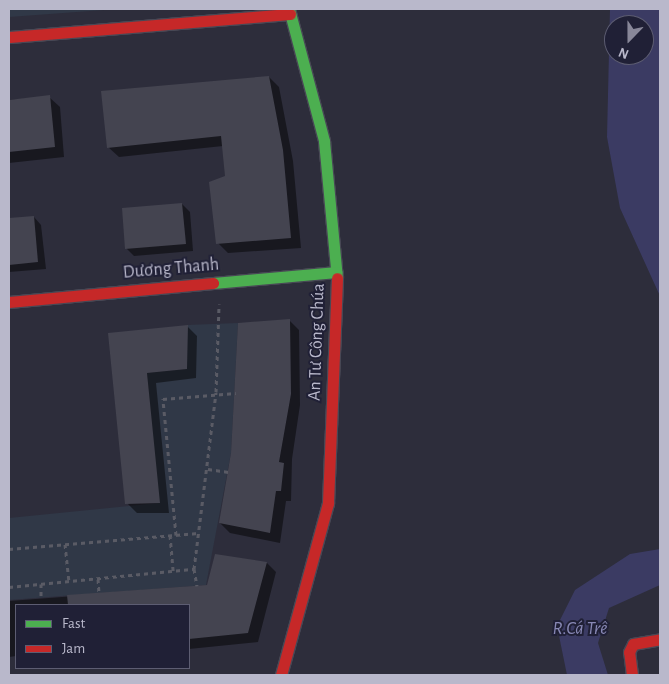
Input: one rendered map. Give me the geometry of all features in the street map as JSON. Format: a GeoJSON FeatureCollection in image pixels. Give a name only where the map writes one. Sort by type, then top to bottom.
{"type":"FeatureCollection","features":[{"type":"Feature","properties":{"kind":"street"},"geometry":{"type":"LineString","coordinates":[[9,37],[289,11]]}},
{"type":"Feature","properties":{"kind":"street","name":"An Tư Công Chúa"},"geometry":{"type":"LineString","coordinates":[[281,675],[328,503],[337,272],[324,141],[289,11]]}},
{"type":"Feature","properties":{"kind":"street","name":"Dương Thanh"},"geometry":{"type":"LineString","coordinates":[[9,302],[337,272]]}},
{"type":"Feature","properties":{"kind":"street"},"geometry":{"type":"LineString","coordinates":[[632,675],[629,652],[633,644],[660,639]]}},
{"type":"Feature","properties":{"kind":"path"},"geometry":{"type":"LineString","coordinates":[[197,586],[194,569],[208,469],[221,343],[218,283]]}},
{"type":"Feature","properties":{"kind":"path"},"geometry":{"type":"LineString","coordinates":[[176,535],[163,400],[216,392],[236,392]]}},
{"type":"Feature","properties":{"kind":"path"},"geometry":{"type":"LineString","coordinates":[[208,469],[228,472]]}},
{"type":"Feature","properties":{"kind":"path"},"geometry":{"type":"LineString","coordinates":[[9,549],[198,533]]}},
{"type":"Feature","properties":{"kind":"path"},"geometry":{"type":"LineString","coordinates":[[170,535],[173,571]]}},
{"type":"Feature","properties":{"kind":"path"},"geometry":{"type":"LineString","coordinates":[[65,544],[69,581]]}},
{"type":"Feature","properties":{"kind":"path"},"geometry":{"type":"LineString","coordinates":[[9,587],[194,569]]}},
{"type":"Feature","properties":{"kind":"path"},"geometry":{"type":"LineString","coordinates":[[98,579],[99,592]]}},
{"type":"Feature","properties":{"kind":"path"},"geometry":{"type":"LineString","coordinates":[[41,584],[41,597]]}},
{"type":"Feature","properties":{"kind":"shaded area"},"geometry":{"type":"Polygon","coordinates":[[[9,9],[117,9],[9,17],[9,9]]]}},
{"type":"Feature","properties":{"kind":"shaded area"},"geometry":{"type":"Polygon","coordinates":[[[238,323],[231,453],[206,585],[9,600],[9,518],[159,503],[147,373],[187,369],[187,325],[238,323]]]}},
{"type":"Feature","properties":{"kind":"water"},"geometry":{"type":"Polygon","coordinates":[[[610,9],[660,9],[660,296],[620,208],[607,137],[609,65],[654,65],[654,15],[610,15],[610,9]]]}},
{"type":"Feature","properties":{"kind":"water","name":"R.Cá Trê"},"geometry":{"type":"Polygon","coordinates":[[[660,549],[660,585],[609,608],[598,643],[608,675],[567,675],[557,626],[575,590],[630,554],[660,549]]]}},
{"type":"Feature","properties":{"kind":"building"},"geometry":{"type":"Polygon","coordinates":[[[269,76],[283,150],[291,238],[216,244],[209,182],[225,176],[221,136],[107,148],[101,91],[269,76]]]}},
{"type":"Feature","properties":{"kind":"building"},"geometry":{"type":"Polygon","coordinates":[[[50,95],[55,147],[9,152],[9,100],[50,95]]]}},
{"type":"Feature","properties":{"kind":"building"},"geometry":{"type":"Polygon","coordinates":[[[182,203],[186,244],[125,249],[122,208],[182,203]]]}},
{"type":"Feature","properties":{"kind":"building"},"geometry":{"type":"Polygon","coordinates":[[[34,216],[38,262],[9,265],[9,218],[34,216]]]}},
{"type":"Feature","properties":{"kind":"building"},"geometry":{"type":"Polygon","coordinates":[[[290,319],[291,394],[279,462],[284,463],[281,491],[276,491],[270,533],[219,523],[231,453],[238,323],[290,319]]]}},
{"type":"Feature","properties":{"kind":"building"},"geometry":{"type":"Polygon","coordinates":[[[188,325],[187,369],[147,373],[160,503],[125,504],[108,333],[188,325]]]}},
{"type":"Feature","properties":{"kind":"building"},"geometry":{"type":"Polygon","coordinates":[[[215,554],[267,562],[248,633],[190,639],[190,604],[68,604],[67,595],[207,585],[215,554]]]}},
{"type":"Feature","properties":{"kind":"traffic: fast"},"geometry":{"type":"LineString","coordinates":[[289,9],[324,141],[337,278]]}},
{"type":"Feature","properties":{"kind":"traffic: fast"},"geometry":{"type":"LineString","coordinates":[[213,283],[337,272]]}},
{"type":"Feature","properties":{"kind":"traffic: jam"},"geometry":{"type":"LineString","coordinates":[[9,37],[290,14]]}},
{"type":"Feature","properties":{"kind":"traffic: jam"},"geometry":{"type":"LineString","coordinates":[[281,675],[328,503],[337,278]]}},
{"type":"Feature","properties":{"kind":"traffic: jam"},"geometry":{"type":"LineString","coordinates":[[9,302],[213,283]]}},
{"type":"Feature","properties":{"kind":"traffic: jam"},"geometry":{"type":"LineString","coordinates":[[632,675],[629,652],[633,644],[660,639]]}}]}
